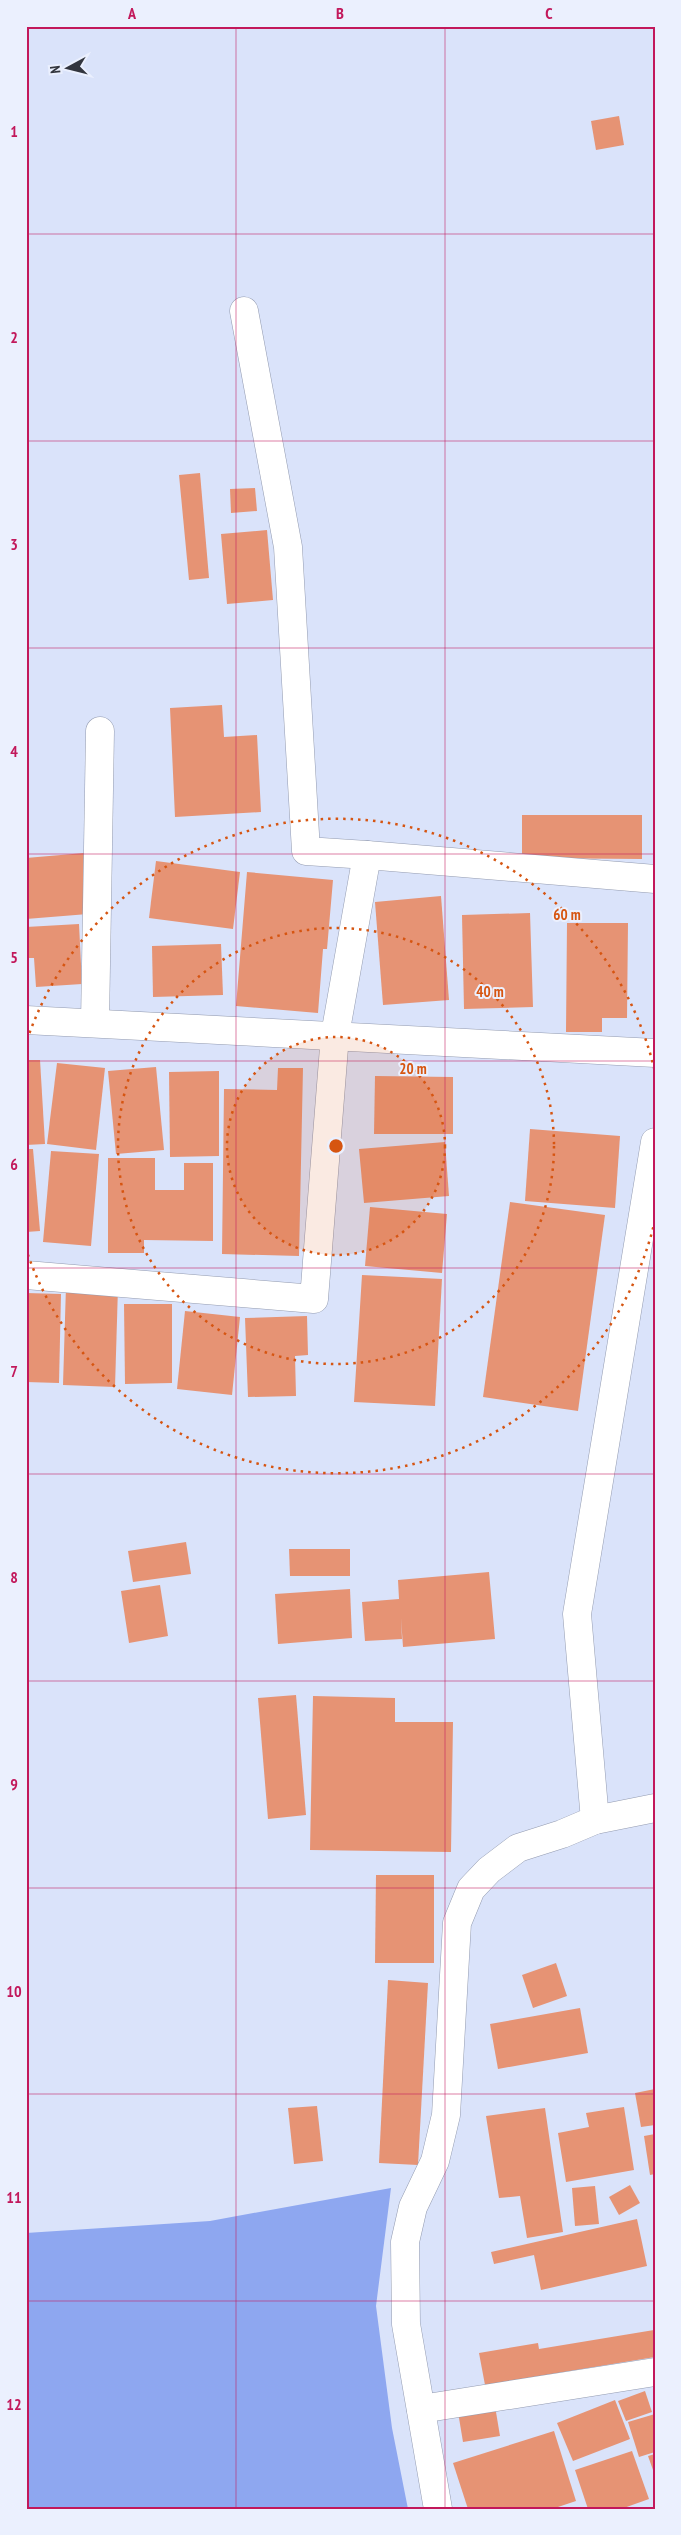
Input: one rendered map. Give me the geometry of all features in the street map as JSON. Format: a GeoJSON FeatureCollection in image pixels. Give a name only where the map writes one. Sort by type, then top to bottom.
{"type":"FeatureCollection","features":[{"type":"Feature","properties":{"kind":"street"},"geometry":{"type":"LineString","coordinates":[[244,311],[288,547],[306,851],[655,879]]}},
{"type":"Feature","properties":{"kind":"street"},"geometry":{"type":"LineString","coordinates":[[95,1024],[100,731]]}},
{"type":"Feature","properties":{"kind":"street"},"geometry":{"type":"LineString","coordinates":[[26,1275],[314,1299],[335,1035],[367,855]]}},
{"type":"Feature","properties":{"kind":"street"},"geometry":{"type":"LineString","coordinates":[[26,1020],[655,1053]]}},
{"type":"Feature","properties":{"kind":"street"},"geometry":{"type":"LineString","coordinates":[[595,1820],[577,1614],[655,1142]]}},
{"type":"Feature","properties":{"kind":"street"},"geometry":{"type":"LineString","coordinates":[[438,2509],[406,2324],[405,2242],[413,2207],[435,2160],[446,2115],[457,1923],[471,1889],[489,1870],[518,1848],[562,1834],[595,1820],[655,1808]]}},
{"type":"Feature","properties":{"kind":"street"},"geometry":{"type":"LineString","coordinates":[[421,2409],[655,2372]]}},
{"type":"Feature","properties":{"kind":"water"},"geometry":{"type":"Polygon","coordinates":[[[391,2188],[376,2306],[392,2428],[408,2509],[26,2509],[26,2233],[210,2221],[391,2188]]]}},
{"type":"Feature","properties":{"kind":"building"},"geometry":{"type":"Polygon","coordinates":[[[619,116],[624,145],[596,150],[591,121],[619,116]]]}},
{"type":"Feature","properties":{"kind":"building"},"geometry":{"type":"Polygon","coordinates":[[[200,473],[209,578],[189,580],[179,475],[200,473]]]}},
{"type":"Feature","properties":{"kind":"building"},"geometry":{"type":"Polygon","coordinates":[[[255,488],[257,511],[231,513],[230,489],[255,488]]]}},
{"type":"Feature","properties":{"kind":"building"},"geometry":{"type":"Polygon","coordinates":[[[267,530],[273,600],[227,604],[221,534],[267,530]]]}},
{"type":"Feature","properties":{"kind":"building"},"geometry":{"type":"Polygon","coordinates":[[[222,705],[224,737],[257,735],[261,812],[175,817],[170,708],[222,705]]]}},
{"type":"Feature","properties":{"kind":"building"},"geometry":{"type":"Polygon","coordinates":[[[522,815],[642,815],[642,859],[522,858],[522,815]]]}},
{"type":"Feature","properties":{"kind":"building"},"geometry":{"type":"Polygon","coordinates":[[[84,853],[88,914],[26,919],[26,858],[84,853]]]}},
{"type":"Feature","properties":{"kind":"building"},"geometry":{"type":"Polygon","coordinates":[[[156,861],[240,872],[233,929],[149,918],[156,861]]]}},
{"type":"Feature","properties":{"kind":"building"},"geometry":{"type":"Polygon","coordinates":[[[247,872],[333,880],[327,949],[323,949],[318,1013],[236,1006],[247,872]]]}},
{"type":"Feature","properties":{"kind":"building"},"geometry":{"type":"Polygon","coordinates":[[[441,896],[449,1000],[383,1005],[375,902],[441,896]]]}},
{"type":"Feature","properties":{"kind":"building"},"geometry":{"type":"Polygon","coordinates":[[[530,913],[533,1007],[464,1009],[462,915],[530,913]]]}},
{"type":"Feature","properties":{"kind":"building"},"geometry":{"type":"Polygon","coordinates":[[[567,923],[628,923],[627,1018],[602,1018],[602,1032],[566,1032],[567,923]]]}},
{"type":"Feature","properties":{"kind":"building"},"geometry":{"type":"Polygon","coordinates":[[[79,924],[82,984],[36,987],[34,958],[26,958],[26,927],[79,924]]]}},
{"type":"Feature","properties":{"kind":"building"},"geometry":{"type":"Polygon","coordinates":[[[221,944],[223,995],[153,997],[152,946],[221,944]]]}},
{"type":"Feature","properties":{"kind":"building"},"geometry":{"type":"Polygon","coordinates":[[[26,1060],[40,1060],[45,1144],[26,1145],[26,1060]]]}},
{"type":"Feature","properties":{"kind":"building"},"geometry":{"type":"Polygon","coordinates":[[[57,1063],[105,1068],[96,1150],[47,1144],[57,1063]]]}},
{"type":"Feature","properties":{"kind":"building"},"geometry":{"type":"Polygon","coordinates":[[[156,1067],[164,1150],[116,1154],[108,1071],[156,1067]]]}},
{"type":"Feature","properties":{"kind":"building"},"geometry":{"type":"Polygon","coordinates":[[[278,1068],[303,1068],[299,1256],[222,1254],[224,1089],[277,1090],[278,1068]]]}},
{"type":"Feature","properties":{"kind":"building"},"geometry":{"type":"Polygon","coordinates":[[[219,1071],[219,1156],[170,1157],[169,1072],[219,1071]]]}},
{"type":"Feature","properties":{"kind":"building"},"geometry":{"type":"Polygon","coordinates":[[[375,1076],[453,1077],[453,1134],[374,1134],[375,1076]]]}},
{"type":"Feature","properties":{"kind":"building"},"geometry":{"type":"Polygon","coordinates":[[[530,1129],[620,1136],[615,1208],[525,1201],[530,1129]]]}},
{"type":"Feature","properties":{"kind":"building"},"geometry":{"type":"Polygon","coordinates":[[[445,1142],[449,1196],[364,1203],[359,1149],[445,1142]]]}},
{"type":"Feature","properties":{"kind":"building"},"geometry":{"type":"Polygon","coordinates":[[[26,1149],[33,1149],[40,1231],[26,1232],[26,1149]]]}},
{"type":"Feature","properties":{"kind":"building"},"geometry":{"type":"Polygon","coordinates":[[[51,1151],[99,1154],[91,1246],[43,1242],[51,1151]]]}},
{"type":"Feature","properties":{"kind":"building"},"geometry":{"type":"Polygon","coordinates":[[[108,1158],[155,1158],[155,1190],[184,1190],[184,1163],[213,1163],[213,1241],[144,1240],[144,1253],[108,1253],[108,1158]]]}},
{"type":"Feature","properties":{"kind":"building"},"geometry":{"type":"Polygon","coordinates":[[[510,1202],[605,1215],[578,1411],[483,1397],[510,1202]]]}},
{"type":"Feature","properties":{"kind":"building"},"geometry":{"type":"Polygon","coordinates":[[[370,1207],[447,1214],[442,1273],[365,1266],[370,1207]]]}},
{"type":"Feature","properties":{"kind":"building"},"geometry":{"type":"Polygon","coordinates":[[[362,1275],[442,1279],[435,1406],[354,1402],[362,1275]]]}},
{"type":"Feature","properties":{"kind":"building"},"geometry":{"type":"Polygon","coordinates":[[[66,1286],[118,1287],[115,1387],[63,1385],[66,1286]]]}},
{"type":"Feature","properties":{"kind":"building"},"geometry":{"type":"Polygon","coordinates":[[[26,1293],[61,1294],[59,1383],[26,1382],[26,1293]]]}},
{"type":"Feature","properties":{"kind":"building"},"geometry":{"type":"Polygon","coordinates":[[[124,1304],[172,1304],[172,1383],[125,1384],[124,1304]]]}},
{"type":"Feature","properties":{"kind":"building"},"geometry":{"type":"Polygon","coordinates":[[[185,1311],[240,1317],[232,1395],[177,1389],[185,1311]]]}},
{"type":"Feature","properties":{"kind":"building"},"geometry":{"type":"Polygon","coordinates":[[[307,1316],[308,1355],[295,1356],[296,1396],[248,1397],[245,1318],[307,1316]]]}},
{"type":"Feature","properties":{"kind":"building"},"geometry":{"type":"Polygon","coordinates":[[[186,1542],[191,1574],[133,1582],[128,1551],[186,1542]]]}},
{"type":"Feature","properties":{"kind":"building"},"geometry":{"type":"Polygon","coordinates":[[[289,1549],[350,1549],[350,1576],[290,1576],[289,1549]]]}},
{"type":"Feature","properties":{"kind":"building"},"geometry":{"type":"Polygon","coordinates":[[[489,1572],[495,1639],[403,1647],[401,1618],[402,1639],[365,1641],[362,1602],[399,1599],[398,1580],[489,1572]]]}},
{"type":"Feature","properties":{"kind":"building"},"geometry":{"type":"Polygon","coordinates":[[[160,1585],[168,1636],[129,1643],[121,1591],[160,1585]]]}},
{"type":"Feature","properties":{"kind":"building"},"geometry":{"type":"Polygon","coordinates":[[[350,1589],[352,1638],[278,1644],[275,1594],[350,1589]]]}},
{"type":"Feature","properties":{"kind":"building"},"geometry":{"type":"Polygon","coordinates":[[[296,1695],[306,1815],[268,1819],[258,1698],[296,1695]]]}},
{"type":"Feature","properties":{"kind":"building"},"geometry":{"type":"Polygon","coordinates":[[[313,1696],[395,1698],[395,1722],[453,1722],[451,1852],[310,1850],[313,1696]]]}},
{"type":"Feature","properties":{"kind":"building"},"geometry":{"type":"Polygon","coordinates":[[[376,1875],[434,1875],[434,1963],[375,1963],[376,1875]]]}},
{"type":"Feature","properties":{"kind":"building"},"geometry":{"type":"Polygon","coordinates":[[[556,1963],[567,1996],[533,2008],[522,1975],[556,1963]]]}},
{"type":"Feature","properties":{"kind":"building"},"geometry":{"type":"Polygon","coordinates":[[[388,1980],[428,1983],[418,2165],[379,2163],[388,1980]]]}},
{"type":"Feature","properties":{"kind":"building"},"geometry":{"type":"Polygon","coordinates":[[[580,2008],[588,2053],[498,2069],[490,2024],[580,2008]]]}},
{"type":"Feature","properties":{"kind":"building"},"geometry":{"type":"Polygon","coordinates":[[[655,2089],[655,2125],[641,2127],[635,2093],[655,2089]]]}},
{"type":"Feature","properties":{"kind":"building"},"geometry":{"type":"Polygon","coordinates":[[[317,2106],[323,2161],[294,2164],[288,2108],[317,2106]]]}},
{"type":"Feature","properties":{"kind":"building"},"geometry":{"type":"Polygon","coordinates":[[[624,2107],[634,2170],[566,2182],[558,2133],[589,2127],[586,2113],[624,2107]]]}},
{"type":"Feature","properties":{"kind":"building"},"geometry":{"type":"Polygon","coordinates":[[[545,2108],[563,2232],[527,2238],[520,2196],[499,2198],[486,2116],[545,2108]]]}},
{"type":"Feature","properties":{"kind":"building"},"geometry":{"type":"Polygon","coordinates":[[[655,2134],[655,2174],[650,2175],[644,2136],[655,2134]]]}},
{"type":"Feature","properties":{"kind":"building"},"geometry":{"type":"Polygon","coordinates":[[[630,2185],[640,2203],[619,2215],[609,2197],[630,2185]]]}},
{"type":"Feature","properties":{"kind":"building"},"geometry":{"type":"Polygon","coordinates":[[[595,2186],[599,2224],[575,2226],[572,2188],[595,2186]]]}},
{"type":"Feature","properties":{"kind":"building"},"geometry":{"type":"Polygon","coordinates":[[[637,2219],[647,2266],[541,2290],[534,2255],[494,2264],[491,2252],[637,2219]]]}},
{"type":"Feature","properties":{"kind":"building"},"geometry":{"type":"Polygon","coordinates":[[[654,2330],[655,2357],[485,2385],[479,2353],[538,2343],[539,2349],[654,2330]]]}},
{"type":"Feature","properties":{"kind":"building"},"geometry":{"type":"Polygon","coordinates":[[[645,2391],[652,2412],[626,2421],[618,2401],[645,2391]]]}},
{"type":"Feature","properties":{"kind":"building"},"geometry":{"type":"Polygon","coordinates":[[[615,2400],[630,2439],[573,2461],[557,2423],[615,2400]]]}},
{"type":"Feature","properties":{"kind":"building"},"geometry":{"type":"Polygon","coordinates":[[[495,2406],[500,2436],[463,2442],[458,2412],[495,2406]]]}},
{"type":"Feature","properties":{"kind":"building"},"geometry":{"type":"Polygon","coordinates":[[[655,2414],[655,2452],[639,2457],[628,2422],[655,2414]]]}},
{"type":"Feature","properties":{"kind":"building"},"geometry":{"type":"Polygon","coordinates":[[[554,2431],[576,2501],[552,2509],[468,2509],[453,2463],[554,2431]]]}},
{"type":"Feature","properties":{"kind":"building"},"geometry":{"type":"Polygon","coordinates":[[[632,2451],[649,2499],[621,2509],[588,2509],[575,2470],[632,2451]]]}},
{"type":"Feature","properties":{"kind":"building"},"geometry":{"type":"Polygon","coordinates":[[[655,2454],[655,2470],[653,2470],[648,2456],[655,2454]]]}}]}
